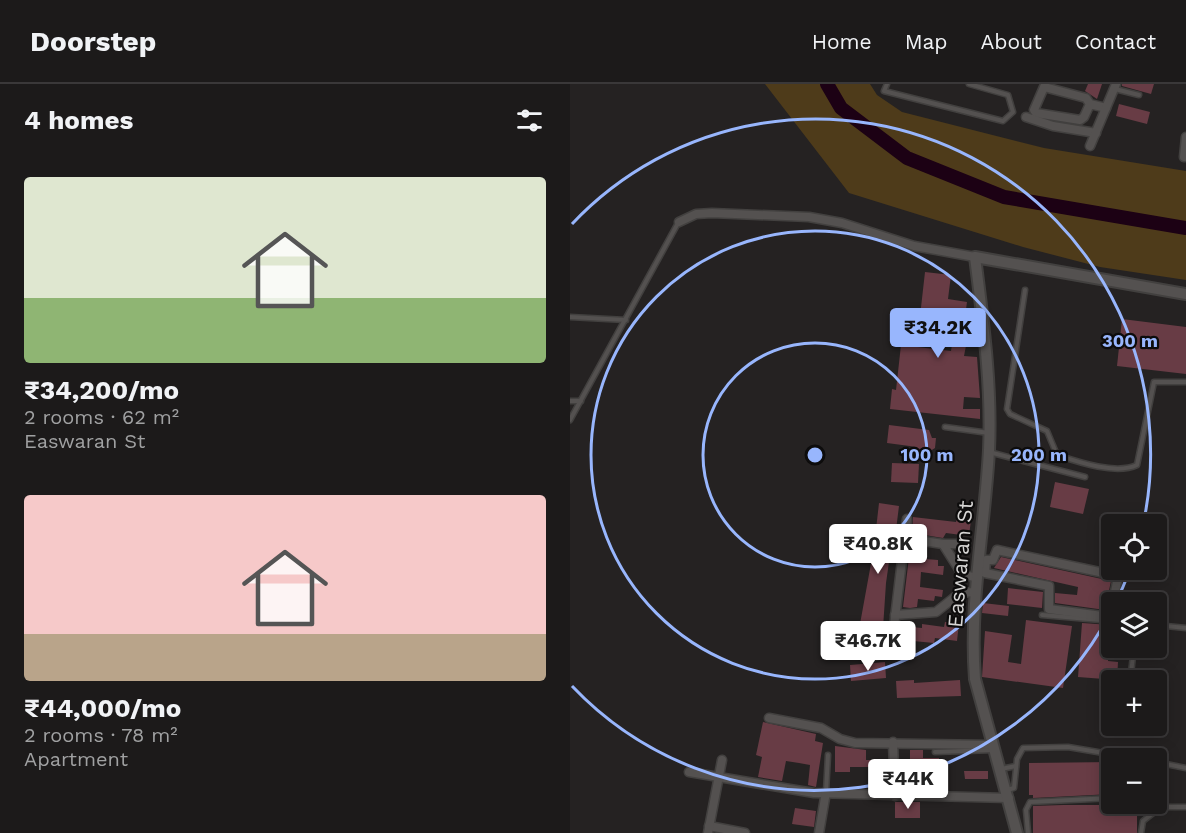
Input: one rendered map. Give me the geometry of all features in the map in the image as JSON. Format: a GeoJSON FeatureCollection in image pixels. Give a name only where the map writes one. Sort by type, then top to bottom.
{"type":"FeatureCollection","features":[{"type":"Feature","properties":{"kind":"street"},"geometry":{"type":"LineString","coordinates":[[1090,104],[1084,117],[1080,120],[1039,114],[1034,110],[1044,87],[1086,98],[1090,104],[1106,108]]}},
{"type":"Feature","properties":{"kind":"street"},"geometry":{"type":"LineString","coordinates":[[1090,146],[1115,87]]}},
{"type":"Feature","properties":{"kind":"street"},"geometry":{"type":"LineString","coordinates":[[1026,117],[1053,126],[1096,133]]}},
{"type":"Feature","properties":{"kind":"street"},"geometry":{"type":"LineString","coordinates":[[1184,157],[1186,137]]}},
{"type":"Feature","properties":{"kind":"street"},"geometry":{"type":"LineString","coordinates":[[679,222],[696,214],[711,213],[808,218],[842,223],[914,246],[1186,294]]}},
{"type":"Feature","properties":{"kind":"street","name":"Easwaran St"},"geometry":{"type":"LineString","coordinates":[[975,257],[985,334],[989,433],[980,572],[975,592],[975,678],[1017,833]]}},
{"type":"Feature","properties":{"kind":"street"},"geometry":{"type":"LineString","coordinates":[[872,657],[889,648],[907,519]]}},
{"type":"Feature","properties":{"kind":"street"},"geometry":{"type":"LineString","coordinates":[[904,538],[943,544],[966,544]]}},
{"type":"Feature","properties":{"kind":"street"},"geometry":{"type":"LineString","coordinates":[[943,544],[962,574],[980,572],[1049,586],[1049,609],[1101,615]]}},
{"type":"Feature","properties":{"kind":"street"},"geometry":{"type":"LineString","coordinates":[[980,572],[986,560],[993,560],[997,550],[1118,576],[1115,592]]}},
{"type":"Feature","properties":{"kind":"street"},"geometry":{"type":"LineString","coordinates":[[895,615],[936,612],[960,593],[975,592]]}},
{"type":"Feature","properties":{"kind":"street"},"geometry":{"type":"LineString","coordinates":[[769,718],[821,728],[840,739],[855,742],[994,747]]}},
{"type":"Feature","properties":{"kind":"street"},"geometry":{"type":"LineString","coordinates":[[893,742],[895,796]]}},
{"type":"Feature","properties":{"kind":"street"},"geometry":{"type":"LineString","coordinates":[[722,760],[708,829],[745,833]]}},
{"type":"Feature","properties":{"kind":"street"},"geometry":{"type":"LineString","coordinates":[[689,772],[718,779],[814,794],[826,792],[895,796],[1007,794]]}},
{"type":"Feature","properties":{"kind":"street"},"geometry":{"type":"LineString","coordinates":[[819,833],[826,792]]}},
{"type":"Feature","properties":{"kind":"lane"},"geometry":{"type":"LineString","coordinates":[[887,84],[884,91],[1003,121],[1013,112]]}},
{"type":"Feature","properties":{"kind":"lane"},"geometry":{"type":"LineString","coordinates":[[969,84],[1008,95],[1013,112]]}},
{"type":"Feature","properties":{"kind":"lane"},"geometry":{"type":"LineString","coordinates":[[1115,87],[1139,95]]}},
{"type":"Feature","properties":{"kind":"lane"},"geometry":{"type":"LineString","coordinates":[[1013,112],[1026,117]]}},
{"type":"Feature","properties":{"kind":"lane"},"geometry":{"type":"LineString","coordinates":[[570,420],[679,222]]}},
{"type":"Feature","properties":{"kind":"lane"},"geometry":{"type":"LineString","coordinates":[[1025,290],[1007,409],[1010,414],[1039,425],[1047,431],[1057,455],[1117,469],[1129,469],[1137,465],[1154,382],[1186,381]]}},
{"type":"Feature","properties":{"kind":"lane"},"geometry":{"type":"LineString","coordinates":[[570,317],[626,320]]}},
{"type":"Feature","properties":{"kind":"lane"},"geometry":{"type":"LineString","coordinates":[[570,400],[581,401]]}},
{"type":"Feature","properties":{"kind":"lane"},"geometry":{"type":"LineString","coordinates":[[945,427],[989,433]]}},
{"type":"Feature","properties":{"kind":"lane"},"geometry":{"type":"LineString","coordinates":[[988,452],[1084,477]]}},
{"type":"Feature","properties":{"kind":"lane"},"geometry":{"type":"LineString","coordinates":[[1042,615],[1101,620]]}},
{"type":"Feature","properties":{"kind":"lane"},"geometry":{"type":"LineString","coordinates":[[1167,627],[1186,628]]}},
{"type":"Feature","properties":{"kind":"lane"},"geometry":{"type":"LineString","coordinates":[[935,752],[994,747]]}},
{"type":"Feature","properties":{"kind":"lane"},"geometry":{"type":"LineString","coordinates":[[1007,794],[1014,788],[1018,754],[1023,748],[1068,747],[1101,753]]}},
{"type":"Feature","properties":{"kind":"lane"},"geometry":{"type":"LineString","coordinates":[[826,792],[828,755]]}},
{"type":"Feature","properties":{"kind":"lane"},"geometry":{"type":"LineString","coordinates":[[1167,764],[1186,768]]}},
{"type":"Feature","properties":{"kind":"lane"},"geometry":{"type":"LineString","coordinates":[[1000,769],[1016,766]]}},
{"type":"Feature","properties":{"kind":"lane"},"geometry":{"type":"LineString","coordinates":[[1028,833],[1026,810],[1030,802],[1101,799]]}},
{"type":"Feature","properties":{"kind":"lane"},"geometry":{"type":"LineString","coordinates":[[1167,807],[1186,807]]}},
{"type":"Feature","properties":{"kind":"lane"},"geometry":{"type":"LineString","coordinates":[[1142,833],[1143,821],[1152,814]]}},
{"type":"Feature","properties":{"kind":"shaded area"},"geometry":{"type":"Polygon","coordinates":[[[765,84],[870,84],[877,95],[902,112],[1044,148],[1186,171],[1186,280],[1100,267],[1023,247],[849,193],[765,84]]]}},
{"type":"Feature","properties":{"kind":"building"},"geometry":{"type":"Polygon","coordinates":[[[1088,84],[1102,84],[1097,99],[1085,91],[1088,84]]]}},
{"type":"Feature","properties":{"kind":"building"},"geometry":{"type":"Polygon","coordinates":[[[1122,84],[1154,84],[1151,94],[1122,86],[1122,84]]]}},
{"type":"Feature","properties":{"kind":"building"},"geometry":{"type":"Polygon","coordinates":[[[1119,104],[1150,112],[1147,124],[1116,116],[1119,104]]]}},
{"type":"Feature","properties":{"kind":"building"},"geometry":{"type":"Polygon","coordinates":[[[925,272],[951,275],[948,299],[967,302],[964,324],[970,325],[964,356],[977,357],[980,398],[964,397],[963,409],[980,409],[980,419],[890,409],[892,389],[896,390],[901,345],[951,351],[953,338],[918,334],[925,272]]]}},
{"type":"Feature","properties":{"kind":"building"},"geometry":{"type":"Polygon","coordinates":[[[1122,319],[1186,327],[1186,374],[1117,366],[1122,319]]]}},
{"type":"Feature","properties":{"kind":"building"},"geometry":{"type":"Polygon","coordinates":[[[889,425],[929,430],[932,438],[936,438],[935,448],[927,453],[916,452],[917,447],[887,443],[889,425]]]}},
{"type":"Feature","properties":{"kind":"building"},"geometry":{"type":"Polygon","coordinates":[[[892,463],[919,464],[918,483],[891,482],[892,463]]]}},
{"type":"Feature","properties":{"kind":"building"},"geometry":{"type":"Polygon","coordinates":[[[1055,482],[1089,489],[1083,514],[1050,507],[1055,482]]]}},
{"type":"Feature","properties":{"kind":"building"},"geometry":{"type":"Polygon","coordinates":[[[879,503],[899,506],[892,562],[889,562],[886,583],[883,628],[876,627],[874,648],[856,646],[874,547],[879,503]]]}},
{"type":"Feature","properties":{"kind":"building"},"geometry":{"type":"Polygon","coordinates":[[[913,517],[956,522],[957,518],[971,520],[969,536],[946,533],[943,538],[912,533],[913,517]]]}},
{"type":"Feature","properties":{"kind":"building"},"geometry":{"type":"Polygon","coordinates":[[[910,549],[927,551],[926,559],[938,560],[938,566],[944,566],[943,575],[921,572],[920,587],[943,590],[942,597],[935,596],[934,601],[918,599],[917,607],[910,608],[903,607],[910,549]]]}},
{"type":"Feature","properties":{"kind":"building"},"geometry":{"type":"Polygon","coordinates":[[[1001,557],[1111,581],[1109,592],[1101,592],[1101,609],[1055,603],[1055,593],[1077,595],[1078,587],[994,568],[1001,557]]]}},
{"type":"Feature","properties":{"kind":"building"},"geometry":{"type":"Polygon","coordinates":[[[1008,588],[1043,592],[1042,608],[1007,604],[1008,588]]]}},
{"type":"Feature","properties":{"kind":"building"},"geometry":{"type":"Polygon","coordinates":[[[983,603],[1009,606],[1008,616],[982,613],[983,603]]]}},
{"type":"Feature","properties":{"kind":"building"},"geometry":{"type":"Polygon","coordinates":[[[1026,620],[1072,626],[1063,688],[982,677],[985,631],[1012,635],[1008,662],[1021,664],[1026,620]]]}},
{"type":"Feature","properties":{"kind":"building"},"geometry":{"type":"Polygon","coordinates":[[[945,622],[959,623],[957,641],[935,638],[934,643],[913,641],[912,645],[898,644],[901,626],[922,628],[922,624],[944,627],[945,622]]]}},
{"type":"Feature","properties":{"kind":"building"},"geometry":{"type":"Polygon","coordinates":[[[1082,623],[1101,624],[1101,658],[1118,662],[1118,670],[1101,670],[1101,679],[1078,677],[1082,623]]]}},
{"type":"Feature","properties":{"kind":"building"},"geometry":{"type":"Polygon","coordinates":[[[885,662],[886,678],[851,681],[850,665],[885,662]]]}},
{"type":"Feature","properties":{"kind":"building"},"geometry":{"type":"Polygon","coordinates":[[[914,680],[914,683],[960,680],[961,696],[897,698],[896,681],[914,680]]]}},
{"type":"Feature","properties":{"kind":"building"},"geometry":{"type":"Polygon","coordinates":[[[763,722],[816,734],[815,741],[823,743],[816,787],[808,785],[810,765],[799,763],[786,761],[782,781],[758,777],[762,757],[756,755],[763,722]]]}},
{"type":"Feature","properties":{"kind":"building"},"geometry":{"type":"Polygon","coordinates":[[[835,746],[866,750],[866,760],[886,760],[885,788],[869,787],[869,767],[850,767],[850,772],[835,772],[835,746]]]}},
{"type":"Feature","properties":{"kind":"building"},"geometry":{"type":"Polygon","coordinates":[[[910,750],[923,750],[923,758],[939,758],[939,770],[910,767],[910,750]]]}},
{"type":"Feature","properties":{"kind":"building"},"geometry":{"type":"Polygon","coordinates":[[[1101,762],[1101,795],[1033,798],[1033,795],[1029,795],[1029,763],[1101,762]]]}},
{"type":"Feature","properties":{"kind":"building"},"geometry":{"type":"Polygon","coordinates":[[[964,771],[988,771],[988,779],[965,779],[964,771]]]}},
{"type":"Feature","properties":{"kind":"building"},"geometry":{"type":"Polygon","coordinates":[[[895,802],[920,802],[920,818],[895,818],[895,802]]]}},
{"type":"Feature","properties":{"kind":"building"},"geometry":{"type":"Polygon","coordinates":[[[1101,805],[1101,814],[1137,814],[1137,833],[1033,833],[1033,806],[1101,805]]]}},
{"type":"Feature","properties":{"kind":"building"},"geometry":{"type":"Polygon","coordinates":[[[795,808],[816,811],[814,827],[792,824],[795,808]]]}},
{"type":"Feature","properties":{"kind":"waterway"},"geometry":{"type":"LineString","coordinates":[[827,84],[841,108],[907,158],[1004,197],[1186,228]]}}]}
